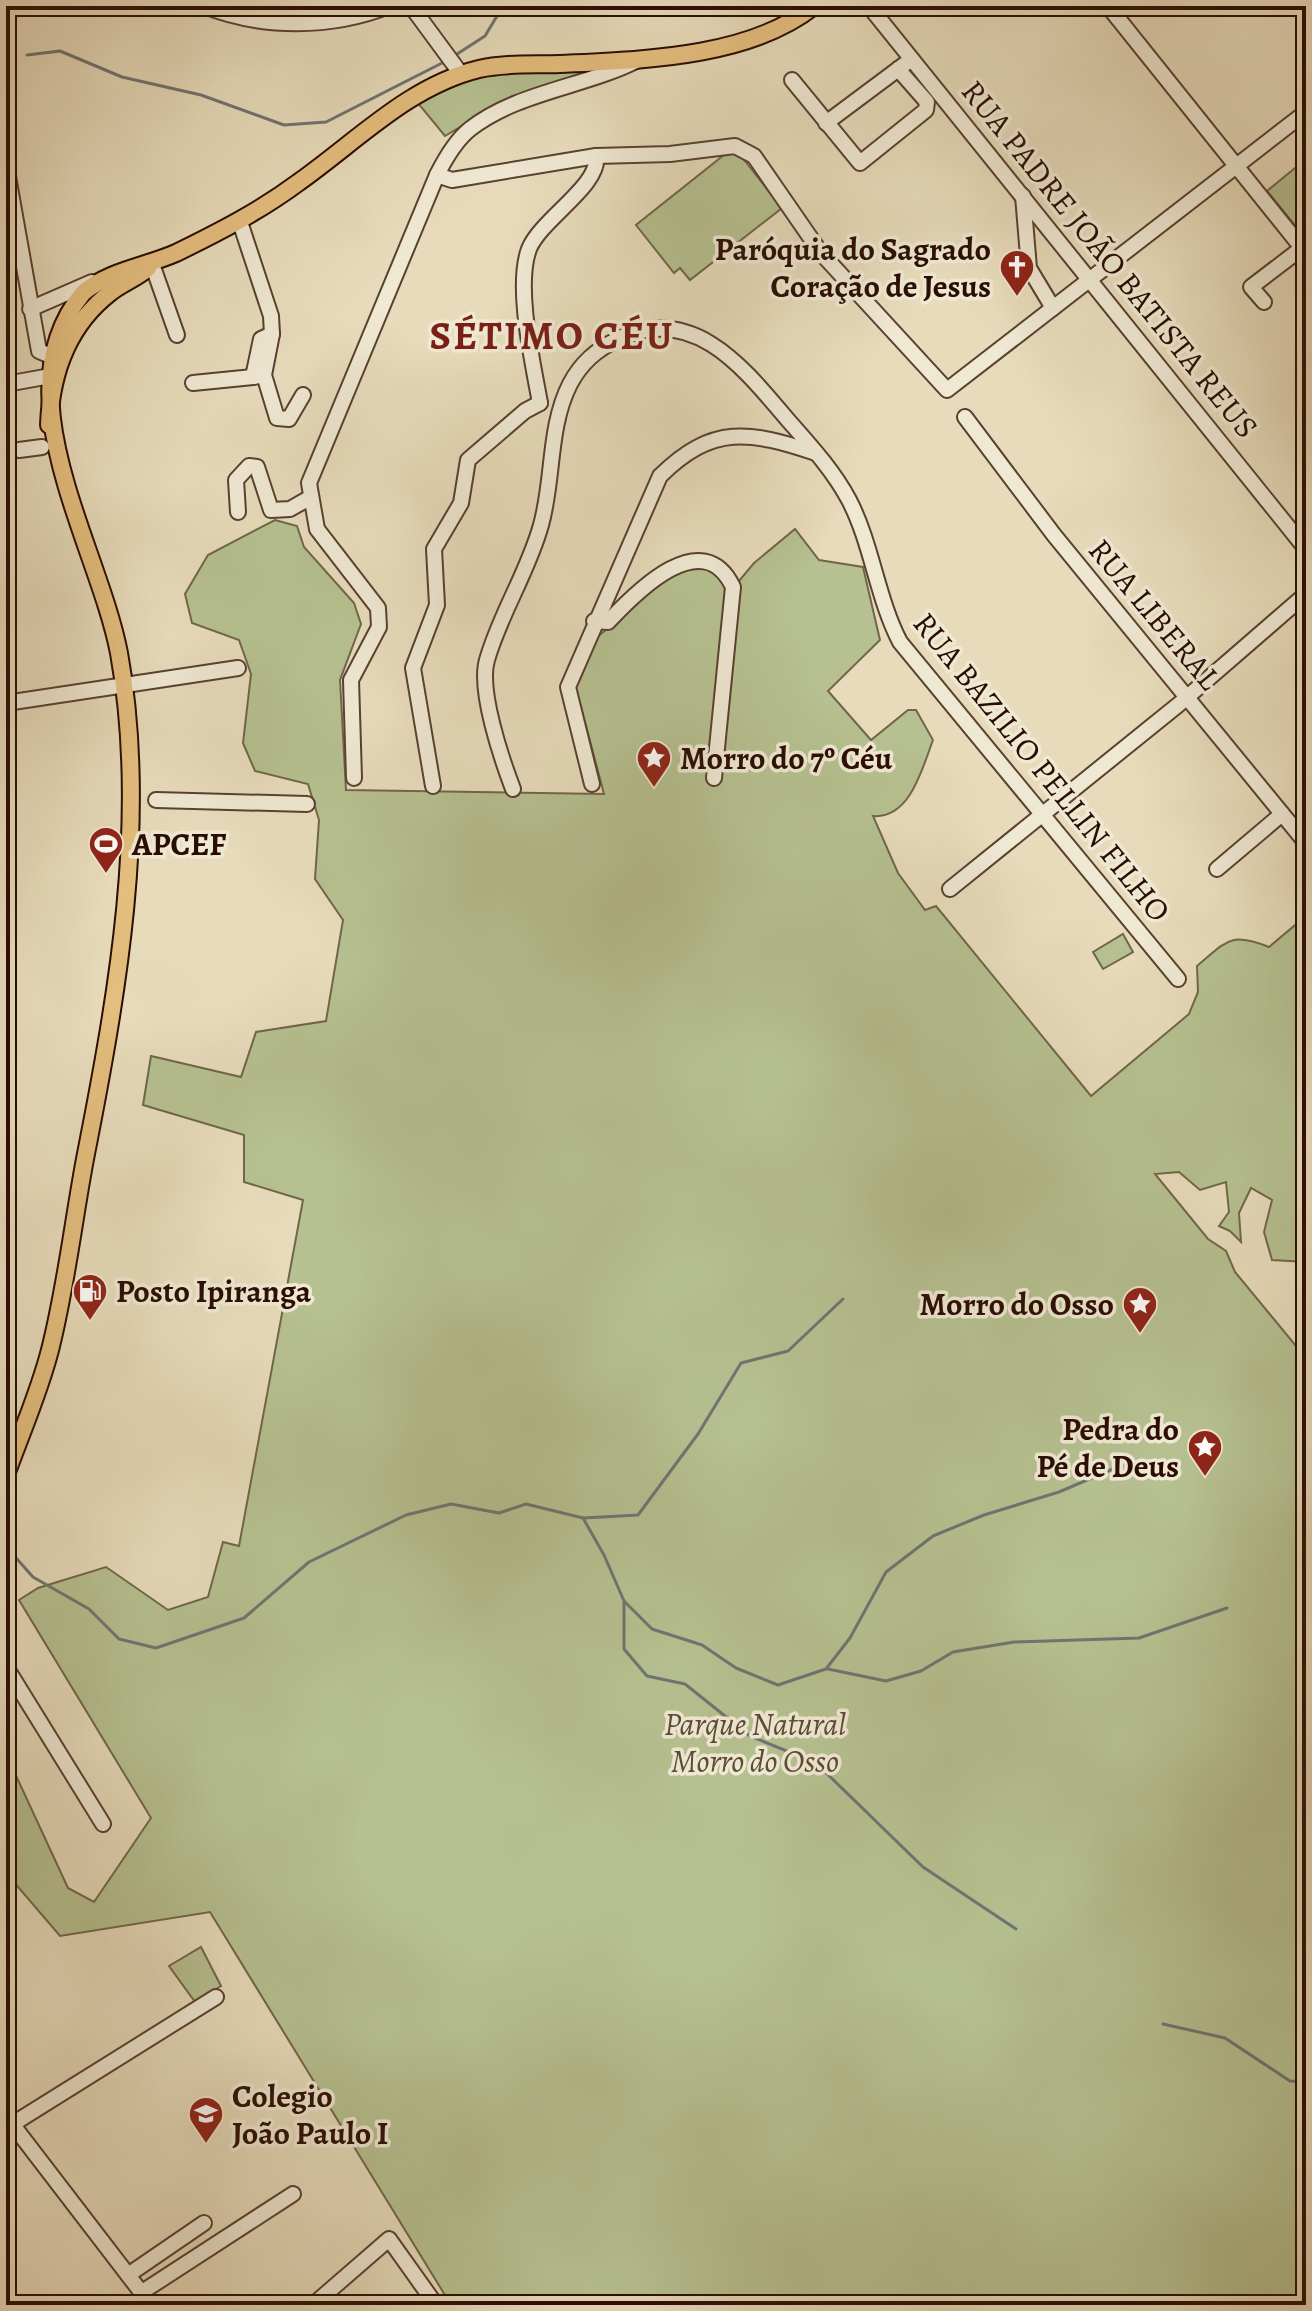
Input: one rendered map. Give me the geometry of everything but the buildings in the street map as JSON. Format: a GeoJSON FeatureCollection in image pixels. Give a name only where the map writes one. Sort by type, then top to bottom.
{"type":"FeatureCollection","features":[{"type":"Feature","properties":{"kind":"main road"},"geometry":{"type":"LineString","coordinates":[[6,1475],[13,1433],[49,1354],[64,1290],[144,800],[109,617],[78,546],[42,447],[38,378],[108,294],[152,264],[240,222],[299,183],[410,99],[459,72],[486,67],[639,60],[770,34],[814,6]]}},
{"type":"Feature","properties":{"kind":"main road"},"geometry":{"type":"LineString","coordinates":[[53,477],[49,429],[53,363],[68,299],[111,274],[152,264]]}},
{"type":"Feature","properties":{"kind":"main road"},"geometry":{"type":"LineString","coordinates":[[68,299],[76,319],[68,340]]}},
{"type":"Feature","properties":{"kind":"street"},"geometry":{"type":"LineString","coordinates":[[204,6],[236,19],[322,24],[362,17],[389,6]]}},
{"type":"Feature","properties":{"kind":"street"},"geometry":{"type":"LineString","coordinates":[[291,6],[322,24]]}},
{"type":"Feature","properties":{"kind":"street"},"geometry":{"type":"LineString","coordinates":[[411,6],[459,72]]}},
{"type":"Feature","properties":{"kind":"street","name":"RUA PADRE JOÃO BATISTA REUS"},"geometry":{"type":"LineString","coordinates":[[869,6],[1306,549]]}},
{"type":"Feature","properties":{"kind":"street"},"geometry":{"type":"LineString","coordinates":[[1108,6],[1304,250],[1251,287],[1264,302]]}},
{"type":"Feature","properties":{"kind":"street"},"geometry":{"type":"LineString","coordinates":[[826,123],[913,58]]}},
{"type":"Feature","properties":{"kind":"street"},"geometry":{"type":"LineString","coordinates":[[354,778],[351,680],[379,627],[378,608],[317,529],[309,483],[449,152],[469,129],[510,107],[612,74],[639,60]]}},
{"type":"Feature","properties":{"kind":"street"},"geometry":{"type":"LineString","coordinates":[[792,80],[858,163],[928,106],[898,69]]}},
{"type":"Feature","properties":{"kind":"street"},"geometry":{"type":"LineString","coordinates":[[437,175],[452,180],[596,156],[670,154],[735,146],[744,149],[754,156],[821,253],[947,390],[969,377],[1306,112]]}},
{"type":"Feature","properties":{"kind":"street"},"geometry":{"type":"LineString","coordinates":[[540,403],[523,278],[530,249],[547,222],[595,171],[596,156]]}},
{"type":"Feature","properties":{"kind":"street"},"geometry":{"type":"LineString","coordinates":[[6,165],[39,351],[53,363]]}},
{"type":"Feature","properties":{"kind":"street"},"geometry":{"type":"LineString","coordinates":[[1023,195],[1029,268],[1053,308]]}},
{"type":"Feature","properties":{"kind":"street"},"geometry":{"type":"LineString","coordinates":[[240,222],[271,316],[272,334],[258,376],[277,418],[289,419],[303,395]]}},
{"type":"Feature","properties":{"kind":"street"},"geometry":{"type":"LineString","coordinates":[[152,264],[177,335]]}},
{"type":"Feature","properties":{"kind":"street"},"geometry":{"type":"LineString","coordinates":[[30,309],[68,299]]}},
{"type":"Feature","properties":{"kind":"street","name":"RUA BAZILIO PELLIN FILHO"},"geometry":{"type":"LineString","coordinates":[[513,789],[494,741],[485,663],[541,525],[560,410],[585,360],[608,344],[629,334],[658,327],[687,332],[743,367],[816,453],[851,505],[888,619],[900,642],[1178,979]]}},
{"type":"Feature","properties":{"kind":"street"},"geometry":{"type":"LineString","coordinates":[[193,383],[258,376]]}},
{"type":"Feature","properties":{"kind":"street"},"geometry":{"type":"LineString","coordinates":[[6,384],[38,378]]}},
{"type":"Feature","properties":{"kind":"street"},"geometry":{"type":"LineString","coordinates":[[433,786],[413,670],[437,607],[434,549],[461,502],[469,459],[525,411],[540,403],[560,410]]}},
{"type":"Feature","properties":{"kind":"street","name":"RUA LIBERAL"},"geometry":{"type":"LineString","coordinates":[[965,417],[1054,535],[1306,843]]}},
{"type":"Feature","properties":{"kind":"street"},"geometry":{"type":"LineString","coordinates":[[592,784],[568,687],[594,621],[660,476],[680,456],[705,441],[728,436],[777,442],[816,453]]}},
{"type":"Feature","properties":{"kind":"street"},"geometry":{"type":"LineString","coordinates":[[12,451],[42,447]]}},
{"type":"Feature","properties":{"kind":"street"},"geometry":{"type":"LineString","coordinates":[[238,512],[236,480],[249,466],[257,467],[262,477],[266,503],[271,510],[290,509],[311,497]]}},
{"type":"Feature","properties":{"kind":"street"},"geometry":{"type":"LineString","coordinates":[[594,621],[608,622],[640,588],[687,562],[711,562],[720,566],[733,587],[714,778]]}},
{"type":"Feature","properties":{"kind":"street"},"geometry":{"type":"LineString","coordinates":[[950,889],[1188,697],[1306,594]]}},
{"type":"Feature","properties":{"kind":"street"},"geometry":{"type":"LineString","coordinates":[[6,703],[238,668]]}},
{"type":"Feature","properties":{"kind":"street"},"geometry":{"type":"LineString","coordinates":[[144,800],[307,804]]}},
{"type":"Feature","properties":{"kind":"street"},"geometry":{"type":"LineString","coordinates":[[1217,869],[1282,814]]}},
{"type":"Feature","properties":{"kind":"street"},"geometry":{"type":"LineString","coordinates":[[6,1667],[103,1824]]}},
{"type":"Feature","properties":{"kind":"street"},"geometry":{"type":"LineString","coordinates":[[151,2305],[9,2125],[216,1997]]}},
{"type":"Feature","properties":{"kind":"street"},"geometry":{"type":"LineString","coordinates":[[142,2292],[293,2194]]}},
{"type":"Feature","properties":{"kind":"street"},"geometry":{"type":"LineString","coordinates":[[128,2275],[204,2223]]}},
{"type":"Feature","properties":{"kind":"street"},"geometry":{"type":"LineString","coordinates":[[313,2305],[389,2239],[436,2305]]}},
{"type":"Feature","properties":{"kind":"green space"},"geometry":{"type":"Polygon","coordinates":[[[608,68],[507,99],[445,136],[417,102],[489,72],[608,68]]]}},
{"type":"Feature","properties":{"kind":"green space"},"geometry":{"type":"Polygon","coordinates":[[[734,147],[782,208],[690,280],[680,268],[674,273],[636,225],[734,147]]]}},
{"type":"Feature","properties":{"kind":"green space"},"geometry":{"type":"Polygon","coordinates":[[[1306,159],[1306,239],[1267,191],[1306,159]]]}},
{"type":"Feature","properties":{"kind":"green space","name":"Parque Natural Morro do Osso"},"geometry":{"type":"Polygon","coordinates":[[[275,520],[297,526],[304,547],[354,603],[361,624],[340,680],[346,790],[604,794],[576,688],[597,637],[627,613],[639,592],[690,563],[709,564],[734,587],[754,563],[795,529],[819,560],[863,567],[880,640],[828,691],[871,740],[908,710],[916,710],[933,740],[919,778],[905,801],[886,815],[873,816],[898,873],[925,910],[936,906],[1091,1096],[1189,1014],[1198,992],[1197,966],[1216,950],[1237,940],[1269,947],[1306,916],[1306,980],[1300,986],[1306,993],[1306,1262],[1272,1260],[1264,1232],[1272,1200],[1251,1188],[1239,1213],[1241,1242],[1230,1231],[1219,1226],[1229,1212],[1226,1182],[1200,1190],[1179,1172],[1155,1174],[1208,1239],[1226,1251],[1235,1272],[1306,1358],[1306,2305],[451,2305],[210,1912],[60,1936],[6,1873],[6,1754],[68,1888],[94,1902],[151,1818],[19,1600],[38,1588],[106,1567],[168,1610],[208,1597],[223,1542],[239,1546],[303,1200],[244,1182],[244,1135],[143,1105],[151,1056],[241,1077],[256,1032],[326,1021],[343,920],[315,879],[319,820],[308,784],[255,771],[243,743],[251,674],[239,640],[192,623],[185,594],[208,555],[275,520]]]}},
{"type":"Feature","properties":{"kind":"green space"},"geometry":{"type":"Polygon","coordinates":[[[1123,934],[1133,952],[1103,969],[1093,952],[1123,934]]]}},
{"type":"Feature","properties":{"kind":"green space"},"geometry":{"type":"Polygon","coordinates":[[[201,1947],[221,1986],[195,2002],[169,1966],[201,1947]]]}},
{"type":"Feature","properties":{"kind":"waterway"},"geometry":{"type":"LineString","coordinates":[[454,56],[485,36],[503,6]]}},
{"type":"Feature","properties":{"kind":"waterway"},"geometry":{"type":"LineString","coordinates":[[27,55],[60,51],[122,77],[201,95],[284,125],[326,122],[444,62]]}},
{"type":"Feature","properties":{"kind":"waterway"},"geometry":{"type":"LineString","coordinates":[[583,1518],[638,1515],[698,1434],[741,1363],[788,1351],[843,1299]]}},
{"type":"Feature","properties":{"kind":"waterway"},"geometry":{"type":"LineString","coordinates":[[9,1550],[33,1577],[89,1609],[119,1639],[156,1648],[244,1618],[309,1562],[406,1515],[451,1504],[499,1513],[526,1504],[583,1518],[604,1555],[624,1601],[652,1629],[702,1645],[736,1668],[778,1685],[826,1669],[850,1638],[886,1572],[933,1536],[984,1515],[1059,1492],[1122,1465]]}},
{"type":"Feature","properties":{"kind":"waterway"},"geometry":{"type":"LineString","coordinates":[[624,1602],[624,1649],[647,1676],[685,1684],[750,1736],[816,1763],[923,1867],[1016,1929]]}},
{"type":"Feature","properties":{"kind":"waterway"},"geometry":{"type":"LineString","coordinates":[[828,1669],[886,1681],[921,1671],[953,1652],[1014,1642],[1139,1638],[1227,1608]]}},
{"type":"Feature","properties":{"kind":"waterway"},"geometry":{"type":"LineString","coordinates":[[1163,2024],[1225,2038],[1290,2081],[1306,2082]]}},
{"type":"Feature","properties":{"kind":"place","name":"Paróquia do Sagrado Coração de Jesus"},"geometry":{"type":"Point","coordinates":[1017,298]}},
{"type":"Feature","properties":{"kind":"place","name":"Morro do 7º Céu"},"geometry":{"type":"Point","coordinates":[654,789]}},
{"type":"Feature","properties":{"kind":"place","name":"APCEF"},"geometry":{"type":"Point","coordinates":[106,875]}},
{"type":"Feature","properties":{"kind":"place","name":"Posto Ipiranga"},"geometry":{"type":"Point","coordinates":[90,1322]}},
{"type":"Feature","properties":{"kind":"place","name":"Morro do Osso"},"geometry":{"type":"Point","coordinates":[1140,1335]}},
{"type":"Feature","properties":{"kind":"place","name":"Pedra do Pé de Deus"},"geometry":{"type":"Point","coordinates":[1205,1478]}},
{"type":"Feature","properties":{"kind":"place","name":"Colegio João Paulo I"},"geometry":{"type":"Point","coordinates":[206,2145]}},
{"type":"Feature","properties":{"kind":"district","name":"SÉTIMO CÉU"},"geometry":{"type":"Point","coordinates":[552,335]}}]}
